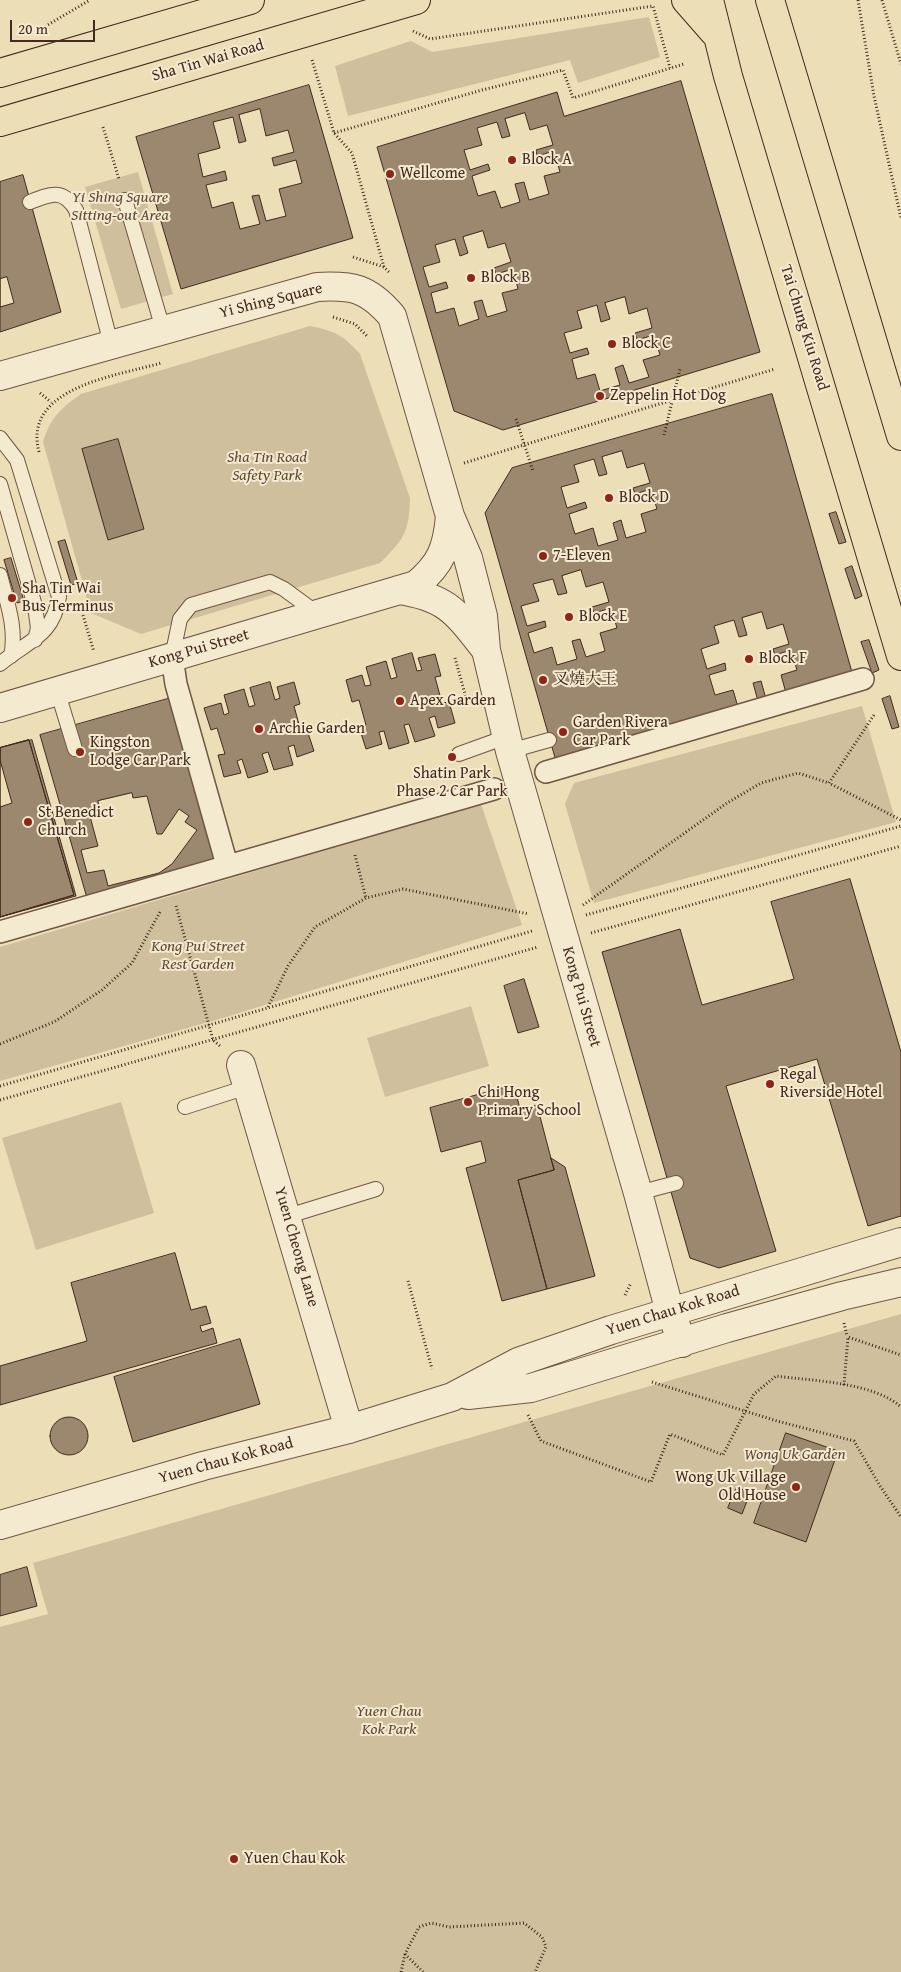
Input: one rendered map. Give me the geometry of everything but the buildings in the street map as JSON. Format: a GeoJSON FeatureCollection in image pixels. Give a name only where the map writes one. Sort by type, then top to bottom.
{"type":"FeatureCollection","features":[{"type":"Feature","properties":{"kind":"main road"},"geometry":{"type":"LineString","coordinates":[[0,73],[250,0]]}},
{"type":"Feature","properties":{"kind":"main road","name":"Sha Tin Wai Road"},"geometry":{"type":"LineString","coordinates":[[0,122],[416,0]]}},
{"type":"Feature","properties":{"kind":"main road"},"geometry":{"type":"LineString","coordinates":[[686,0],[717,36]]}},
{"type":"Feature","properties":{"kind":"main road","name":"Tai Chung Kiu Road"},"geometry":{"type":"LineString","coordinates":[[709,0],[717,36],[901,656]]}},
{"type":"Feature","properties":{"kind":"main road"},"geometry":{"type":"LineString","coordinates":[[770,0],[901,436]]}},
{"type":"Feature","properties":{"kind":"street","name":"Yi Shing Square"},"geometry":{"type":"LineString","coordinates":[[0,376],[317,287],[343,285],[363,290],[379,301],[392,316],[450,516]]}},
{"type":"Feature","properties":{"kind":"street","name":"Kong Pui Street"},"geometry":{"type":"LineString","coordinates":[[0,708],[416,585],[438,563],[448,540],[450,516]]}},
{"type":"Feature","properties":{"kind":"street","name":"Kong Pui Street"},"geometry":{"type":"LineString","coordinates":[[450,516],[470,566],[483,616],[486,650],[508,744],[570,914],[638,1193],[682,1343]]}},
{"type":"Feature","properties":{"kind":"street","name":"Kong Pui Street"},"geometry":{"type":"LineString","coordinates":[[398,590],[431,596],[445,604],[461,618],[486,650]]}},
{"type":"Feature","properties":{"kind":"street"},"geometry":{"type":"LineString","coordinates":[[172,657],[176,684],[227,865]]}},
{"type":"Feature","properties":{"kind":"street"},"geometry":{"type":"LineString","coordinates":[[546,772],[863,679]]}},
{"type":"Feature","properties":{"kind":"street"},"geometry":{"type":"LineString","coordinates":[[0,932],[170,886],[227,865],[494,789]]}},
{"type":"Feature","properties":{"kind":"street","name":"Yuen Cheong Lane"},"geometry":{"type":"LineString","coordinates":[[244,1076],[288,1216],[349,1429]]}},
{"type":"Feature","properties":{"kind":"street","name":"Yuen Chau Kok Road"},"geometry":{"type":"LineString","coordinates":[[0,1525],[203,1466],[349,1429],[452,1397],[518,1362],[671,1310],[901,1242]]}},
{"type":"Feature","properties":{"kind":"street","name":"Yuen Chau Kok Road"},"geometry":{"type":"LineString","coordinates":[[452,1397],[531,1388],[842,1296],[901,1282]]}},
{"type":"Feature","properties":{"kind":"lane"},"geometry":{"type":"LineString","coordinates":[[30,202],[53,193],[70,200],[76,210],[87,245],[102,317],[111,344]]}},
{"type":"Feature","properties":{"kind":"lane"},"geometry":{"type":"LineString","coordinates":[[126,200],[163,329]]}},
{"type":"Feature","properties":{"kind":"lane"},"geometry":{"type":"LineString","coordinates":[[0,438],[17,460],[58,593],[56,613],[49,627],[35,640],[5,660]]}},
{"type":"Feature","properties":{"kind":"lane"},"geometry":{"type":"LineString","coordinates":[[0,484],[35,606],[38,628],[35,640]]}},
{"type":"Feature","properties":{"kind":"lane"},"geometry":{"type":"LineString","coordinates":[[0,575],[12,625],[14,642],[5,660]]}},
{"type":"Feature","properties":{"kind":"lane"},"geometry":{"type":"LineString","coordinates":[[172,657],[180,619],[191,605],[270,582],[284,589],[318,614]]}},
{"type":"Feature","properties":{"kind":"lane"},"geometry":{"type":"LineString","coordinates":[[57,690],[75,749]]}},
{"type":"Feature","properties":{"kind":"lane"},"geometry":{"type":"LineString","coordinates":[[459,754],[479,746],[549,740]]}},
{"type":"Feature","properties":{"kind":"lane"},"geometry":{"type":"LineString","coordinates":[[185,1108],[244,1076]]}},
{"type":"Feature","properties":{"kind":"lane"},"geometry":{"type":"LineString","coordinates":[[638,1193],[676,1184]]}},
{"type":"Feature","properties":{"kind":"lane"},"geometry":{"type":"LineString","coordinates":[[288,1216],[376,1189]]}},
{"type":"Feature","properties":{"kind":"path"},"geometry":{"type":"LineString","coordinates":[[32,32],[40,30],[90,0]]}},
{"type":"Feature","properties":{"kind":"path"},"geometry":{"type":"LineString","coordinates":[[858,0],[874,96],[901,218]]}},
{"type":"Feature","properties":{"kind":"path"},"geometry":{"type":"LineString","coordinates":[[882,0],[901,64]]}},
{"type":"Feature","properties":{"kind":"path"},"geometry":{"type":"LineString","coordinates":[[413,31],[430,39],[653,6],[670,68]]}},
{"type":"Feature","properties":{"kind":"path"},"geometry":{"type":"LineString","coordinates":[[312,60],[334,134],[352,153],[384,267]]}},
{"type":"Feature","properties":{"kind":"path"},"geometry":{"type":"LineString","coordinates":[[334,134],[482,90],[563,70],[573,98],[684,64]]}},
{"type":"Feature","properties":{"kind":"path"},"geometry":{"type":"LineString","coordinates":[[103,127],[126,200]]}},
{"type":"Feature","properties":{"kind":"path"},"geometry":{"type":"LineString","coordinates":[[325,317],[338,318],[355,324],[373,346]]}},
{"type":"Feature","properties":{"kind":"path"},"geometry":{"type":"LineString","coordinates":[[51,402],[70,390],[165,361]]}},
{"type":"Feature","properties":{"kind":"path"},"geometry":{"type":"LineString","coordinates":[[664,435],[680,368]]}},
{"type":"Feature","properties":{"kind":"path"},"geometry":{"type":"LineString","coordinates":[[457,466],[775,370]]}},
{"type":"Feature","properties":{"kind":"path"},"geometry":{"type":"LineString","coordinates":[[516,419],[533,471]]}},
{"type":"Feature","properties":{"kind":"path"},"geometry":{"type":"LineString","coordinates":[[86,656],[104,651]]}},
{"type":"Feature","properties":{"kind":"path"},"geometry":{"type":"LineString","coordinates":[[453,652],[479,746]]}},
{"type":"Feature","properties":{"kind":"path"},"geometry":{"type":"LineString","coordinates":[[829,783],[874,715]]}},
{"type":"Feature","properties":{"kind":"path"},"geometry":{"type":"LineString","coordinates":[[570,914],[727,803],[762,783],[798,773],[829,783],[901,820]]}},
{"type":"Feature","properties":{"kind":"path"},"geometry":{"type":"LineString","coordinates":[[570,914],[901,826]]}},
{"type":"Feature","properties":{"kind":"path"},"geometry":{"type":"LineString","coordinates":[[348,830],[366,898]]}},
{"type":"Feature","properties":{"kind":"path"},"geometry":{"type":"LineString","coordinates":[[589,933],[901,846]]}},
{"type":"Feature","properties":{"kind":"path"},"geometry":{"type":"LineString","coordinates":[[170,886],[213,1040]]}},
{"type":"Feature","properties":{"kind":"path"},"geometry":{"type":"LineString","coordinates":[[0,1044],[54,1022],[102,990],[132,963],[155,925],[170,886]]}},
{"type":"Feature","properties":{"kind":"path"},"geometry":{"type":"LineString","coordinates":[[268,1007],[288,966],[315,927],[366,898],[403,889],[529,914]]}},
{"type":"Feature","properties":{"kind":"path"},"geometry":{"type":"LineString","coordinates":[[526,904],[541,957]]}},
{"type":"Feature","properties":{"kind":"path"},"geometry":{"type":"LineString","coordinates":[[0,1086],[534,930]]}},
{"type":"Feature","properties":{"kind":"path"},"geometry":{"type":"LineString","coordinates":[[0,1100],[538,947]]}},
{"type":"Feature","properties":{"kind":"path"},"geometry":{"type":"LineString","coordinates":[[621,1302],[631,1285],[632,1277]]}},
{"type":"Feature","properties":{"kind":"path"},"geometry":{"type":"LineString","coordinates":[[408,1281],[432,1370]]}},
{"type":"Feature","properties":{"kind":"path"},"geometry":{"type":"LineString","coordinates":[[843,1320],[848,1337],[844,1385]]}},
{"type":"Feature","properties":{"kind":"path"},"geometry":{"type":"LineString","coordinates":[[848,1337],[901,1355]]}},
{"type":"Feature","properties":{"kind":"path"},"geometry":{"type":"LineString","coordinates":[[526,1411],[541,1441],[651,1482],[670,1434],[723,1455],[754,1394],[776,1376],[844,1385],[892,1400],[901,1407]]}},
{"type":"Feature","properties":{"kind":"path"},"geometry":{"type":"LineString","coordinates":[[665,1385],[747,1411],[854,1441],[880,1486],[901,1517]]}},
{"type":"Feature","properties":{"kind":"path"},"geometry":{"type":"LineString","coordinates":[[401,1972],[405,1954],[419,1927],[431,1923],[449,1927],[524,1923],[542,1937],[546,1947],[535,1972]]}},
{"type":"Feature","properties":{"kind":"path"},"geometry":{"type":"LineString","coordinates":[[405,1954],[423,1972]]}},
{"type":"Feature","properties":{"kind":"green space"},"geometry":{"type":"Polygon","coordinates":[[[649,17],[660,57],[578,83],[570,60],[348,116],[335,66],[411,41],[432,52],[649,17]]]}},
{"type":"Feature","properties":{"kind":"green space","name":"Yi Shing Square Sitting-out Area"},"geometry":{"type":"Polygon","coordinates":[[[138,172],[173,294],[121,309],[85,187],[138,172]]]}},
{"type":"Feature","properties":{"kind":"green space","name":"Sha Tin Road Safety Park"},"geometry":{"type":"Polygon","coordinates":[[[310,326],[338,335],[349,342],[360,354],[410,498],[408,520],[404,535],[395,548],[380,563],[141,634],[91,613],[43,442],[49,426],[57,414],[81,394],[310,326]]]}},
{"type":"Feature","properties":{"kind":"green space"},"geometry":{"type":"Polygon","coordinates":[[[862,706],[896,822],[594,903],[565,804],[574,783],[862,706]]]}},
{"type":"Feature","properties":{"kind":"green space","name":"Kong Pui Street Rest Garden"},"geometry":{"type":"Polygon","coordinates":[[[481,804],[522,925],[223,1018],[0,1081],[0,947],[481,804]]]}},
{"type":"Feature","properties":{"kind":"green space"},"geometry":{"type":"Polygon","coordinates":[[[471,1006],[489,1066],[385,1097],[367,1038],[471,1006]]]}},
{"type":"Feature","properties":{"kind":"green space"},"geometry":{"type":"Polygon","coordinates":[[[121,1102],[154,1213],[36,1250],[2,1138],[121,1102]]]}},
{"type":"Feature","properties":{"kind":"green space","name":"Yuen Chau Kok Park"},"geometry":{"type":"Polygon","coordinates":[[[901,1314],[901,1972],[0,1972],[0,1627],[48,1614],[33,1563],[901,1314]]]}},
{"type":"Feature","properties":{"kind":"place","name":"Block A"},"geometry":{"type":"Point","coordinates":[512,160]}},
{"type":"Feature","properties":{"kind":"place","name":"Wellcome"},"geometry":{"type":"Point","coordinates":[390,174]}},
{"type":"Feature","properties":{"kind":"place","name":"Block B"},"geometry":{"type":"Point","coordinates":[471,278]}},
{"type":"Feature","properties":{"kind":"place","name":"Block C"},"geometry":{"type":"Point","coordinates":[612,344]}},
{"type":"Feature","properties":{"kind":"place","name":"Zeppelin Hot Dog"},"geometry":{"type":"Point","coordinates":[600,396]}},
{"type":"Feature","properties":{"kind":"place","name":"Block D"},"geometry":{"type":"Point","coordinates":[609,498]}},
{"type":"Feature","properties":{"kind":"place","name":"7-Eleven"},"geometry":{"type":"Point","coordinates":[543,556]}},
{"type":"Feature","properties":{"kind":"place","name":"Sha Tin Wai Bus Terminus"},"geometry":{"type":"Point","coordinates":[12,598]}},
{"type":"Feature","properties":{"kind":"place","name":"Block E"},"geometry":{"type":"Point","coordinates":[569,617]}},
{"type":"Feature","properties":{"kind":"place","name":"Block F"},"geometry":{"type":"Point","coordinates":[749,659]}},
{"type":"Feature","properties":{"kind":"place","name":"叉燒大王"},"geometry":{"type":"Point","coordinates":[543,680]}},
{"type":"Feature","properties":{"kind":"place","name":"Apex Garden"},"geometry":{"type":"Point","coordinates":[400,701]}},
{"type":"Feature","properties":{"kind":"place","name":"Archie Garden"},"geometry":{"type":"Point","coordinates":[259,729]}},
{"type":"Feature","properties":{"kind":"place","name":"Garden Rivera Car Park"},"geometry":{"type":"Point","coordinates":[563,732]}},
{"type":"Feature","properties":{"kind":"place","name":"Kingston Lodge Car Park"},"geometry":{"type":"Point","coordinates":[80,752]}},
{"type":"Feature","properties":{"kind":"place","name":"Shatin Park Phase 2 Car Park"},"geometry":{"type":"Point","coordinates":[452,757]}},
{"type":"Feature","properties":{"kind":"place","name":"St Benedict Church"},"geometry":{"type":"Point","coordinates":[28,822]}},
{"type":"Feature","properties":{"kind":"place","name":"Regal Riverside Hotel"},"geometry":{"type":"Point","coordinates":[770,1084]}},
{"type":"Feature","properties":{"kind":"place","name":"Chi Hong Primary School"},"geometry":{"type":"Point","coordinates":[468,1102]}},
{"type":"Feature","properties":{"kind":"place","name":"Wong Uk Village Old House"},"geometry":{"type":"Point","coordinates":[796,1487]}},
{"type":"Feature","properties":{"kind":"place","name":"Yuen Chau Kok"},"geometry":{"type":"Point","coordinates":[234,1859]}},
{"type":"Feature","properties":{"kind":"park label","name":"Wong Uk Garden"},"geometry":{"type":"Point","coordinates":[795,1455]}}]}
